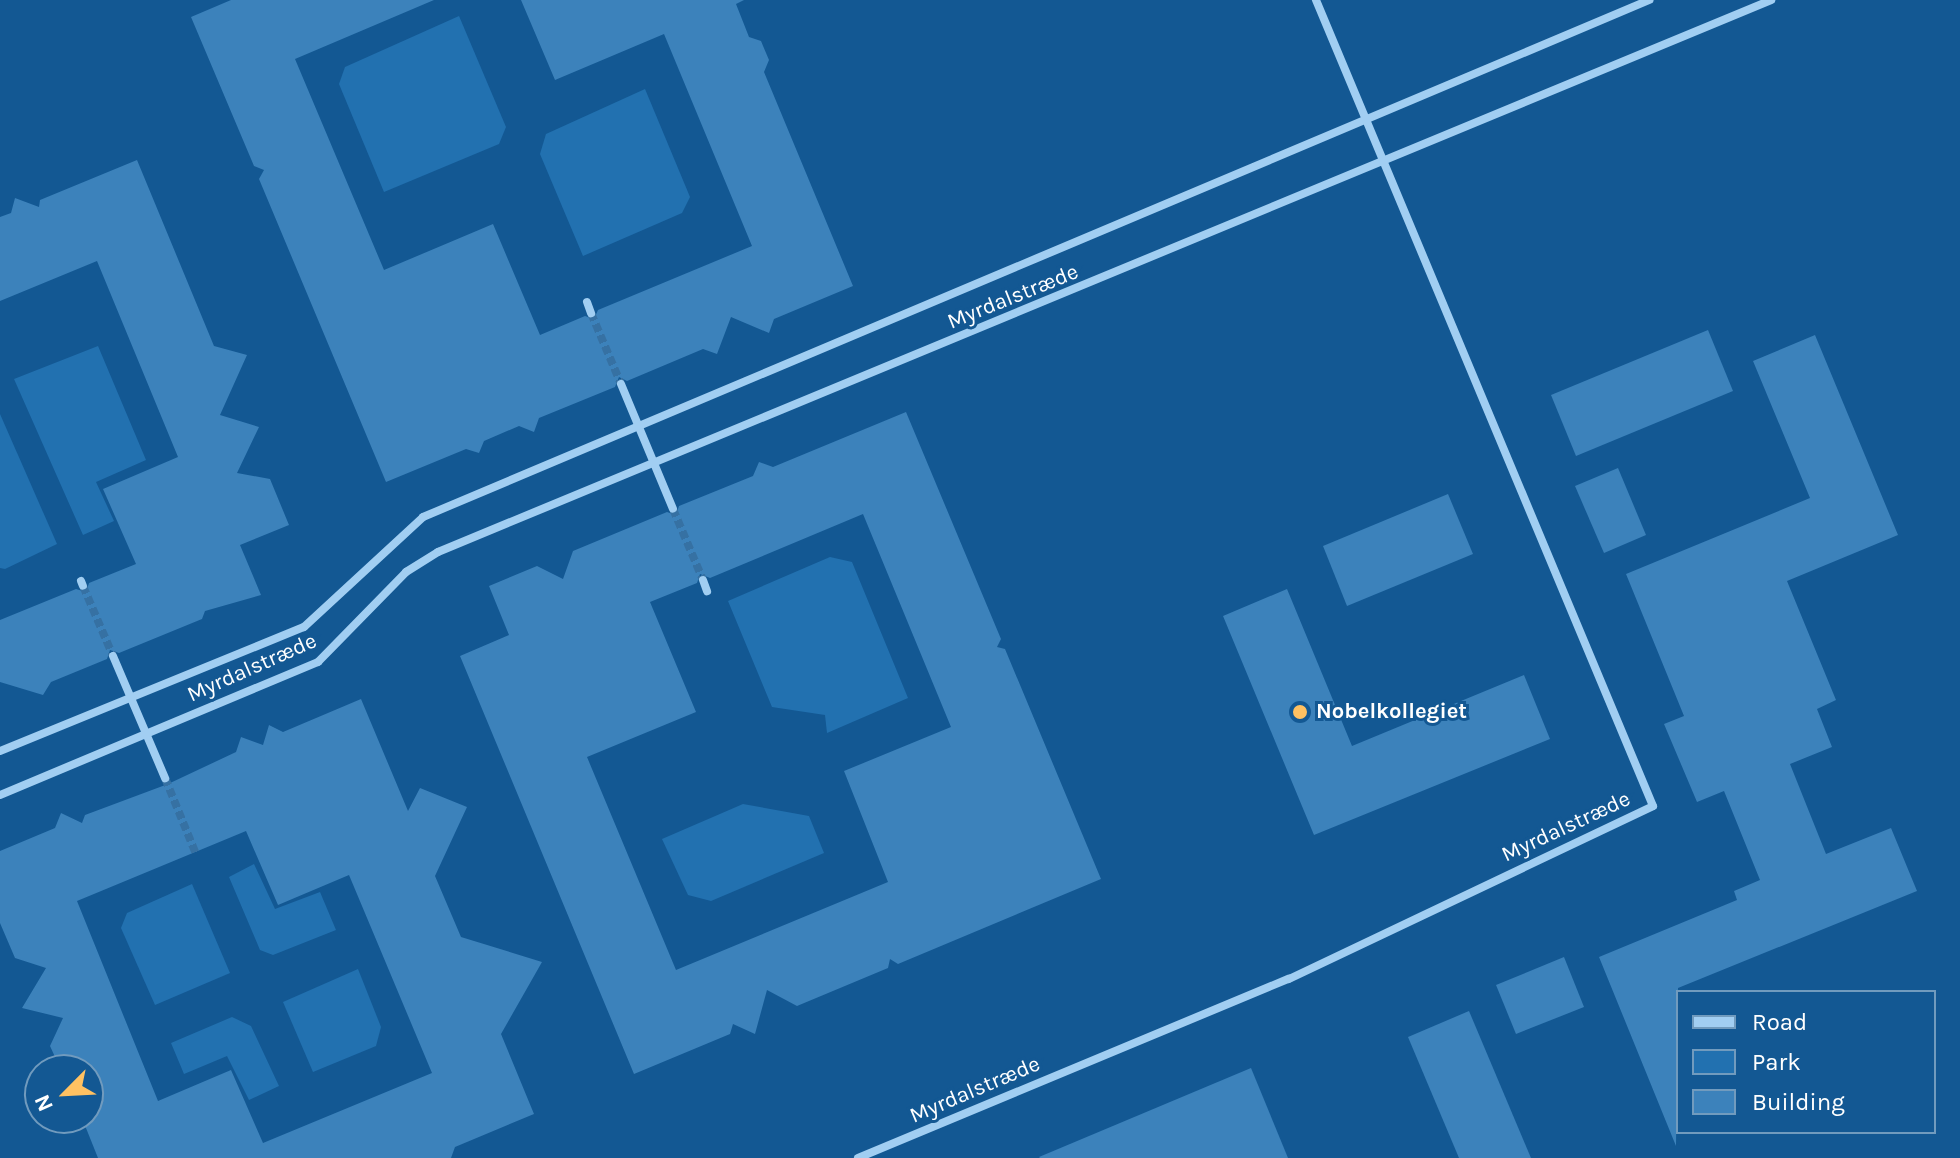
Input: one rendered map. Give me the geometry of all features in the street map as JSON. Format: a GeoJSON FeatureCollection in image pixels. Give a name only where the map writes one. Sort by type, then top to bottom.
{"type":"FeatureCollection","features":[{"type":"Feature","properties":{"kind":"street","name":"Myrdalstræde"},"geometry":{"type":"LineString","coordinates":[[858,1158],[1289,979],[1653,806],[1316,0]]}},
{"type":"Feature","properties":{"kind":"street","name":"Myrdalstræde"},"geometry":{"type":"LineString","coordinates":[[0,751],[304,627],[423,517],[1649,0]]}},
{"type":"Feature","properties":{"kind":"street","name":"Myrdalstræde"},"geometry":{"type":"LineString","coordinates":[[0,795],[318,662],[406,572],[438,552],[1385,165],[1771,0]]}},
{"type":"Feature","properties":{"kind":"street"},"geometry":{"type":"LineString","coordinates":[[587,302],[591,313]]}},
{"type":"Feature","properties":{"kind":"street"},"geometry":{"type":"LineString","coordinates":[[621,384],[673,509]]}},
{"type":"Feature","properties":{"kind":"street"},"geometry":{"type":"LineString","coordinates":[[703,580],[707,591]]}},
{"type":"Feature","properties":{"kind":"street"},"geometry":{"type":"LineString","coordinates":[[113,656],[165,778]]}},
{"type":"Feature","properties":{"kind":"green space"},"geometry":{"type":"Polygon","coordinates":[[[459,16],[506,127],[499,144],[384,192],[339,84],[345,67],[459,16]]]}},
{"type":"Feature","properties":{"kind":"green space"},"geometry":{"type":"Polygon","coordinates":[[[645,89],[690,197],[682,213],[583,256],[540,154],[546,134],[645,89]]]}},
{"type":"Feature","properties":{"kind":"green space"},"geometry":{"type":"Polygon","coordinates":[[[98,346],[146,460],[96,482],[114,521],[83,535],[14,379],[98,346]]]}},
{"type":"Feature","properties":{"kind":"green space"},"geometry":{"type":"Polygon","coordinates":[[[0,414],[57,544],[5,569],[0,568],[0,414]]]}},
{"type":"Feature","properties":{"kind":"green space"},"geometry":{"type":"Polygon","coordinates":[[[830,557],[852,562],[908,698],[827,733],[825,715],[772,707],[728,601],[830,557]]]}},
{"type":"Feature","properties":{"kind":"green space"},"geometry":{"type":"Polygon","coordinates":[[[743,804],[809,816],[824,853],[711,901],[688,895],[662,839],[743,804]]]}},
{"type":"Feature","properties":{"kind":"green space"},"geometry":{"type":"Polygon","coordinates":[[[254,864],[275,909],[320,892],[336,930],[273,955],[260,950],[229,877],[254,864]]]}},
{"type":"Feature","properties":{"kind":"green space"},"geometry":{"type":"Polygon","coordinates":[[[192,884],[230,973],[155,1005],[121,928],[127,913],[192,884]]]}},
{"type":"Feature","properties":{"kind":"green space"},"geometry":{"type":"Polygon","coordinates":[[[358,969],[381,1027],[376,1046],[313,1072],[283,1002],[358,969]]]}},
{"type":"Feature","properties":{"kind":"green space"},"geometry":{"type":"Polygon","coordinates":[[[232,1017],[251,1026],[279,1086],[249,1100],[227,1056],[184,1074],[171,1043],[232,1017]]]}},
{"type":"Feature","properties":{"kind":"building"},"geometry":{"type":"Polygon","coordinates":[[[231,0],[434,0],[295,59],[384,270],[493,224],[540,335],[585,316],[594,319],[598,310],[752,246],[664,34],[555,80],[521,0],[744,0],[736,4],[749,37],[761,41],[769,60],[764,72],[853,286],[774,319],[769,333],[731,317],[717,354],[703,349],[627,381],[619,377],[615,387],[539,418],[534,432],[519,426],[484,441],[479,453],[466,449],[386,482],[259,179],[264,170],[254,166],[191,17],[231,0]]]}},
{"type":"Feature","properties":{"kind":"building"},"geometry":{"type":"Polygon","coordinates":[[[137,160],[214,346],[247,355],[220,415],[259,427],[237,473],[270,479],[289,525],[240,545],[261,595],[205,611],[202,619],[119,653],[110,650],[107,659],[51,682],[43,695],[0,682],[0,620],[76,589],[86,592],[89,583],[136,564],[103,489],[178,457],[97,261],[0,301],[0,217],[11,213],[15,198],[39,207],[40,200],[137,160]]]}},
{"type":"Feature","properties":{"kind":"building"},"geometry":{"type":"Polygon","coordinates":[[[1708,330],[1733,391],[1576,456],[1551,395],[1708,330]]]}},
{"type":"Feature","properties":{"kind":"building"},"geometry":{"type":"Polygon","coordinates":[[[1815,335],[1898,535],[1787,581],[1836,700],[1817,709],[1832,747],[1790,764],[1826,854],[1891,828],[1917,891],[1676,990],[1676,1146],[1599,957],[1737,900],[1734,891],[1760,880],[1724,791],[1697,802],[1664,724],[1684,716],[1626,574],[1810,498],[1753,361],[1815,335]]]}},
{"type":"Feature","properties":{"kind":"building"},"geometry":{"type":"Polygon","coordinates":[[[906,412],[1001,639],[997,647],[1005,649],[1101,879],[898,964],[890,959],[888,968],[797,1006],[767,990],[755,1034],[733,1024],[730,1034],[634,1074],[460,656],[509,635],[489,586],[537,566],[563,579],[573,551],[667,512],[676,515],[679,506],[753,476],[759,462],[773,467],[906,412]],[[863,514],[710,578],[700,574],[697,583],[650,602],[696,712],[587,757],[676,970],[888,882],[844,771],[951,727],[863,514]]]}},
{"type":"Feature","properties":{"kind":"building"},"geometry":{"type":"Polygon","coordinates":[[[1618,468],[1646,535],[1604,553],[1575,486],[1618,468]]]}},
{"type":"Feature","properties":{"kind":"building"},"geometry":{"type":"Polygon","coordinates":[[[1448,494],[1473,554],[1347,606],[1323,546],[1448,494]]]}},
{"type":"Feature","properties":{"kind":"building"},"geometry":{"type":"Polygon","coordinates":[[[1287,589],[1352,746],[1524,675],[1550,739],[1314,835],[1223,616],[1287,589]]]}},
{"type":"Feature","properties":{"kind":"building"},"geometry":{"type":"Polygon","coordinates":[[[361,699],[408,811],[420,788],[467,807],[435,876],[461,937],[542,962],[501,1034],[534,1114],[455,1147],[451,1158],[98,1158],[88,1134],[104,1134],[104,1054],[54,1054],[50,1046],[63,1018],[22,1008],[46,968],[15,958],[0,923],[0,851],[55,828],[61,813],[82,823],[85,815],[168,784],[236,752],[241,737],[263,745],[269,725],[283,732],[361,699]],[[246,831],[77,901],[158,1101],[231,1070],[263,1143],[432,1073],[349,875],[278,905],[246,831]]]}},
{"type":"Feature","properties":{"kind":"building"},"geometry":{"type":"Polygon","coordinates":[[[1564,957],[1584,1007],[1516,1034],[1496,985],[1564,957]]]}},
{"type":"Feature","properties":{"kind":"building"},"geometry":{"type":"Polygon","coordinates":[[[1469,1011],[1531,1158],[1459,1158],[1408,1037],[1469,1011]]]}},
{"type":"Feature","properties":{"kind":"building"},"geometry":{"type":"Polygon","coordinates":[[[1251,1068],[1288,1158],[1039,1157],[1251,1068]]]}},
{"type":"Feature","properties":{"kind":"tunnel"},"geometry":{"type":"LineString","coordinates":[[591,313],[621,384]]}},
{"type":"Feature","properties":{"kind":"tunnel"},"geometry":{"type":"LineString","coordinates":[[673,509],[703,580]]}},
{"type":"Feature","properties":{"kind":"tunnel"},"geometry":{"type":"LineString","coordinates":[[83,586],[113,656]]}},
{"type":"Feature","properties":{"kind":"tunnel"},"geometry":{"type":"LineString","coordinates":[[165,778],[196,854]]}},
{"type":"Feature","properties":{"kind":"place","name":"Nobelkollegiet"},"geometry":{"type":"Point","coordinates":[1300,712]}}]}
